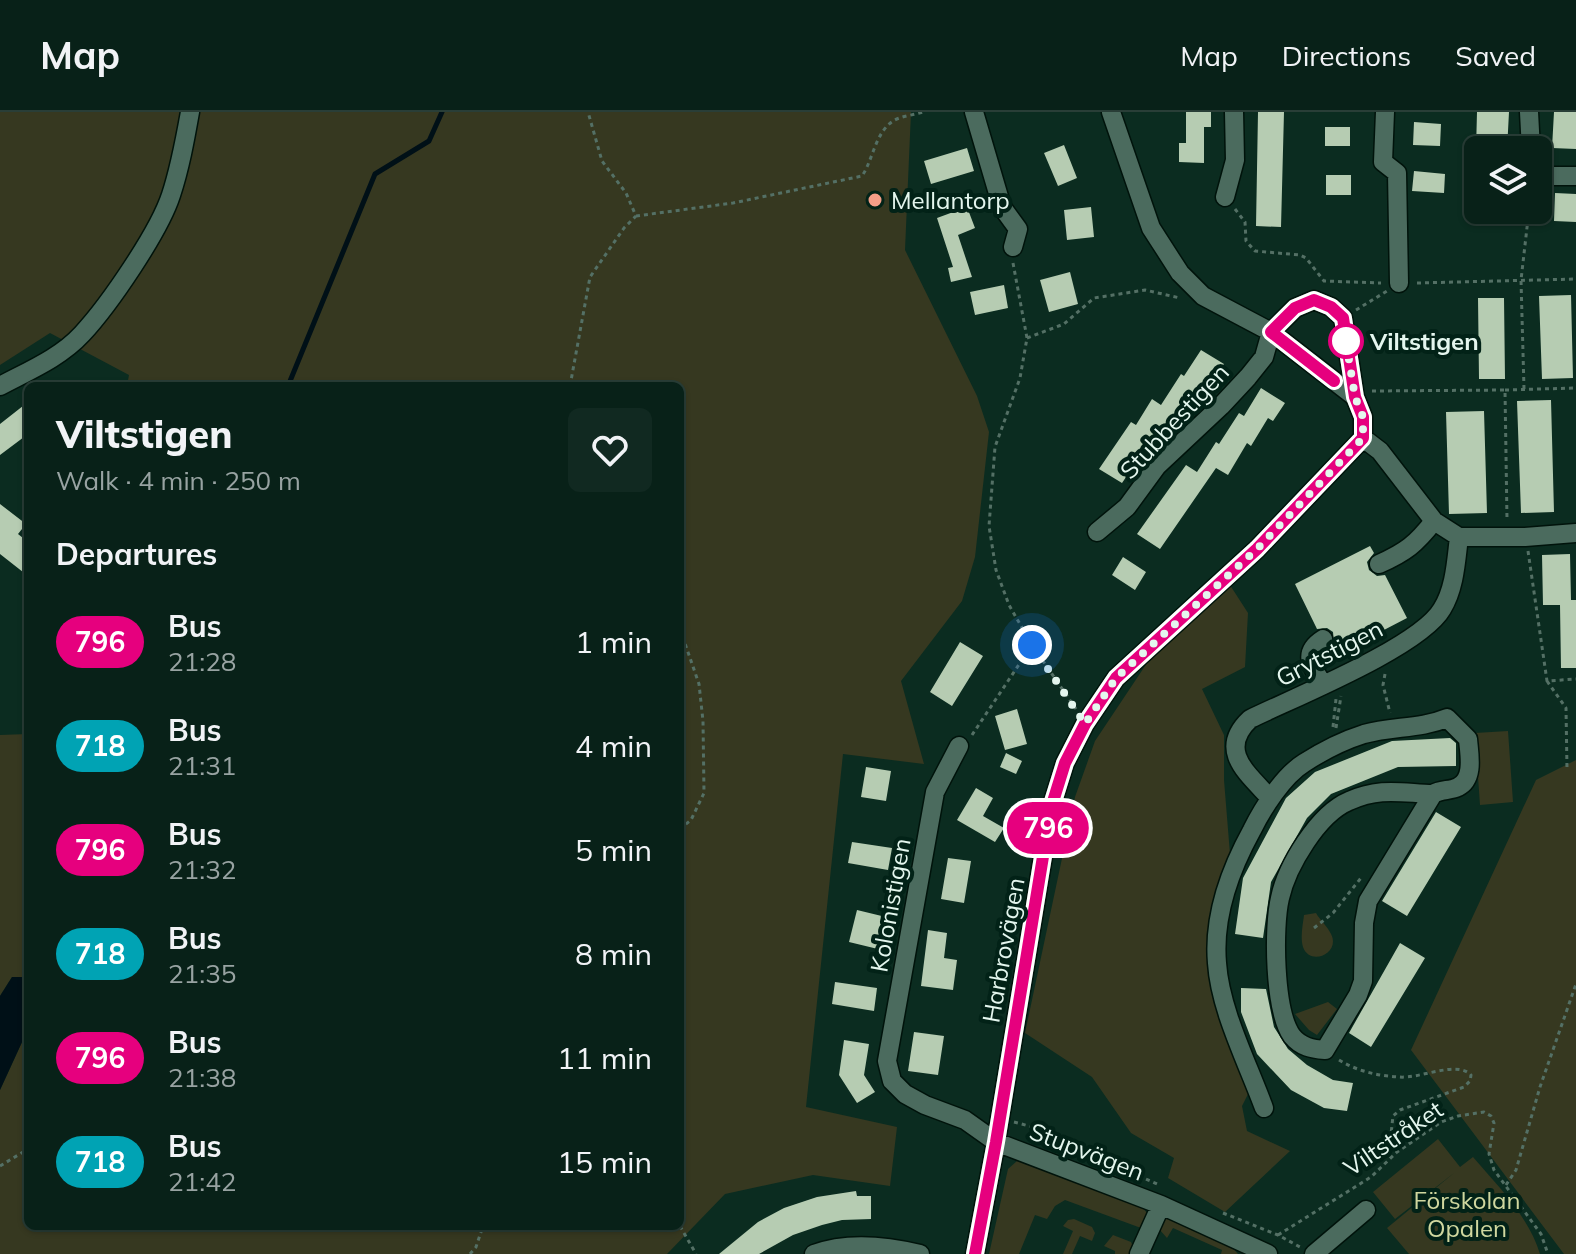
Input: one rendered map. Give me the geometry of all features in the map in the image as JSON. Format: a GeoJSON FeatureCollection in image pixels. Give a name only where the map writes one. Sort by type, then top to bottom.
{"type":"FeatureCollection","features":[{"type":"Feature","properties":{"kind":"street"},"geometry":{"type":"LineString","coordinates":[[0,386],[52,359],[81,335],[108,300],[143,249],[170,198],[190,112]]}},
{"type":"Feature","properties":{"kind":"street"},"geometry":{"type":"LineString","coordinates":[[974,112],[1002,207],[1018,229],[1013,247]]}},
{"type":"Feature","properties":{"kind":"street"},"geometry":{"type":"LineString","coordinates":[[1111,112],[1151,228],[1180,273],[1203,296],[1271,332],[1355,397]]}},
{"type":"Feature","properties":{"kind":"street"},"geometry":{"type":"LineString","coordinates":[[1225,197],[1235,160],[1234,112]]}},
{"type":"Feature","properties":{"kind":"street"},"geometry":{"type":"LineString","coordinates":[[1385,112],[1383,162],[1397,173],[1399,283]]}},
{"type":"Feature","properties":{"kind":"street"},"geometry":{"type":"LineString","coordinates":[[1529,112],[1530,136]]}},
{"type":"Feature","properties":{"kind":"street"},"geometry":{"type":"LineString","coordinates":[[1552,176],[1576,176]]}},
{"type":"Feature","properties":{"kind":"street"},"geometry":{"type":"LineString","coordinates":[[1271,332],[1295,308],[1314,300],[1331,307],[1343,318],[1355,397],[1363,417],[1363,438],[1380,451],[1434,521],[1459,537],[1576,533]]}},
{"type":"Feature","properties":{"kind":"street","name":"Stubbestigen"},"geometry":{"type":"LineString","coordinates":[[1097,532],[1127,507],[1157,466],[1248,377],[1264,357],[1271,332]]}},
{"type":"Feature","properties":{"kind":"street","name":"Harbrovägen"},"geometry":{"type":"LineString","coordinates":[[975,1254],[1051,808],[1065,763],[1085,724],[1116,678],[1257,549],[1363,438]]}},
{"type":"Feature","properties":{"kind":"street"},"geometry":{"type":"LineString","coordinates":[[1379,564],[1403,553],[1417,542],[1434,521]]}},
{"type":"Feature","properties":{"kind":"street","name":"Grytstigen"},"geometry":{"type":"LineString","coordinates":[[1270,798],[1242,768],[1234,740],[1250,719],[1414,637],[1442,609],[1451,587],[1459,537]]}},
{"type":"Feature","properties":{"kind":"street"},"geometry":{"type":"LineString","coordinates":[[1323,639],[1313,645],[1309,655],[1312,667],[1333,680]]}},
{"type":"Feature","properties":{"kind":"street"},"geometry":{"type":"LineString","coordinates":[[1264,1108],[1222,992],[1217,964],[1216,940],[1234,863],[1270,798],[1301,764],[1363,735],[1427,726],[1447,718],[1468,739],[1469,769],[1464,783],[1433,794],[1389,790],[1349,801],[1339,807],[1311,834],[1280,895],[1277,917],[1281,1010],[1292,1035],[1304,1046],[1325,1050],[1363,981],[1364,923],[1368,901],[1433,794]]}},
{"type":"Feature","properties":{"kind":"street","name":"Kolonistigen"},"geometry":{"type":"LineString","coordinates":[[959,746],[935,792],[887,1061],[892,1081],[905,1094],[965,1120],[996,1142]]}},
{"type":"Feature","properties":{"kind":"street","name":"Stupvägen"},"geometry":{"type":"LineString","coordinates":[[996,1142],[1165,1197],[1268,1254]]}},
{"type":"Feature","properties":{"kind":"street","name":"Stupvägen"},"geometry":{"type":"LineString","coordinates":[[1139,1254],[1165,1197]]}},
{"type":"Feature","properties":{"kind":"street"},"geometry":{"type":"LineString","coordinates":[[1314,1254],[1366,1210]]}},
{"type":"Feature","properties":{"kind":"street"},"geometry":{"type":"LineString","coordinates":[[814,1254],[828,1248],[848,1250],[874,1247],[920,1254]]}},
{"type":"Feature","properties":{"kind":"path"},"geometry":{"type":"LineString","coordinates":[[588,112],[602,161],[626,193],[636,216]]}},
{"type":"Feature","properties":{"kind":"path"},"geometry":{"type":"LineString","coordinates":[[571,382],[590,277],[636,216],[733,203],[862,176],[871,163],[884,129],[894,120],[923,112]]}},
{"type":"Feature","properties":{"kind":"path"},"geometry":{"type":"LineString","coordinates":[[1225,197],[1245,222],[1246,241],[1255,251],[1300,255],[1324,281],[1399,283],[1576,279]]}},
{"type":"Feature","properties":{"kind":"path"},"geometry":{"type":"LineString","coordinates":[[1524,389],[1521,280],[1527,224]]}},
{"type":"Feature","properties":{"kind":"path"},"geometry":{"type":"LineString","coordinates":[[1013,247],[1013,268],[1027,338],[1020,378],[995,447],[989,526],[996,570],[1009,605],[1085,724]]}},
{"type":"Feature","properties":{"kind":"path"},"geometry":{"type":"LineString","coordinates":[[1343,318],[1399,283]]}},
{"type":"Feature","properties":{"kind":"path"},"geometry":{"type":"LineString","coordinates":[[1027,338],[1064,324],[1094,298],[1114,293],[1145,290],[1188,300]]}},
{"type":"Feature","properties":{"kind":"path"},"geometry":{"type":"LineString","coordinates":[[1355,397],[1368,391],[1576,388]]}},
{"type":"Feature","properties":{"kind":"path"},"geometry":{"type":"LineString","coordinates":[[1505,390],[1516,537],[1547,681],[1566,708],[1567,769]]}},
{"type":"Feature","properties":{"kind":"path"},"geometry":{"type":"LineString","coordinates":[[684,641],[699,684],[704,793],[691,820],[684,826]]}},
{"type":"Feature","properties":{"kind":"path"},"geometry":{"type":"LineString","coordinates":[[959,746],[975,733],[1032,645]]}},
{"type":"Feature","properties":{"kind":"path"},"geometry":{"type":"LineString","coordinates":[[1389,709],[1383,685],[1390,650]]}},
{"type":"Feature","properties":{"kind":"path"},"geometry":{"type":"LineString","coordinates":[[1547,681],[1576,679]]}},
{"type":"Feature","properties":{"kind":"path"},"geometry":{"type":"LineString","coordinates":[[1333,680],[1335,748]]}},
{"type":"Feature","properties":{"kind":"path"},"geometry":{"type":"LineString","coordinates":[[1314,928],[1333,913],[1369,868]]}},
{"type":"Feature","properties":{"kind":"path"},"geometry":{"type":"LineString","coordinates":[[1548,1254],[1541,1234],[1506,1185],[1516,1170],[1540,1087],[1576,984]]}},
{"type":"Feature","properties":{"kind":"path"},"geometry":{"type":"LineString","coordinates":[[1325,1050],[1347,1065],[1365,1072],[1401,1078],[1457,1067],[1466,1069],[1471,1075],[1464,1087],[1400,1110],[1393,1116],[1391,1134],[1397,1152]]}},
{"type":"Feature","properties":{"kind":"path","name":"Viltstråket"},"geometry":{"type":"LineString","coordinates":[[1278,1235],[1371,1177],[1397,1152],[1441,1122],[1458,1116],[1484,1112],[1491,1116],[1494,1123],[1489,1154],[1494,1170],[1506,1185]]}},
{"type":"Feature","properties":{"kind":"path"},"geometry":{"type":"LineString","coordinates":[[998,1118],[1029,1126],[1165,1197]]}},
{"type":"Feature","properties":{"kind":"path"},"geometry":{"type":"LineString","coordinates":[[0,1166],[24,1151]]}},
{"type":"Feature","properties":{"kind":"path"},"geometry":{"type":"LineString","coordinates":[[1212,1209],[1278,1235],[1314,1254]]}},
{"type":"Feature","properties":{"kind":"path"},"geometry":{"type":"LineString","coordinates":[[470,1254],[482,1230]]}},
{"type":"Feature","properties":{"kind":"path"},"geometry":{"type":"LineString","coordinates":[[682,1230],[696,1254]]}},
{"type":"Feature","properties":{"kind":"green space"},"geometry":{"type":"Polygon","coordinates":[[[0,112],[911,112],[905,250],[977,396],[989,432],[975,557],[962,601],[901,681],[924,764],[843,754],[806,1107],[897,1127],[890,1186],[813,1175],[725,1194],[667,1254],[0,1254],[0,1090],[24,1038],[24,1230],[684,1230],[684,382],[128,382],[129,375],[50,333],[0,365],[0,112]]]}},
{"type":"Feature","properties":{"kind":"green space"},"geometry":{"type":"Polygon","coordinates":[[[1228,582],[1248,613],[1245,667],[1202,689],[1224,735],[1230,854],[1215,895],[1210,938],[1249,1092],[1242,1106],[1247,1131],[1290,1151],[1225,1212],[1168,1178],[1174,1158],[1131,1133],[1092,1077],[1025,1033],[1075,797],[1095,741],[1149,660],[1228,582]]]}},
{"type":"Feature","properties":{"kind":"green space"},"geometry":{"type":"Polygon","coordinates":[[[1508,731],[1513,802],[1480,805],[1475,733],[1508,731]]]}},
{"type":"Feature","properties":{"kind":"green space"},"geometry":{"type":"Polygon","coordinates":[[[24,734],[24,977],[12,977],[0,996],[0,735],[24,734]]]}},
{"type":"Feature","properties":{"kind":"green space"},"geometry":{"type":"Polygon","coordinates":[[[1576,760],[1576,1254],[1564,1254],[1411,1050],[1536,780],[1576,760]]]}},
{"type":"Feature","properties":{"kind":"green space"},"geometry":{"type":"Polygon","coordinates":[[[1316,913],[1330,931],[1333,941],[1328,952],[1318,957],[1307,953],[1302,939],[1304,915],[1316,913]]]}},
{"type":"Feature","properties":{"kind":"green space"},"geometry":{"type":"Polygon","coordinates":[[[1328,1002],[1337,1009],[1317,1035],[1295,1014],[1328,1002]]]}},
{"type":"Feature","properties":{"kind":"green space","name":"Förskolan Opalen"},"geometry":{"type":"Polygon","coordinates":[[[1438,1139],[1460,1167],[1473,1157],[1521,1215],[1540,1254],[1409,1254],[1387,1228],[1454,1173],[1395,1219],[1373,1192],[1438,1139]]]}},
{"type":"Feature","properties":{"kind":"green space"},"geometry":{"type":"Polygon","coordinates":[[[1027,1158],[1141,1206],[1147,1213],[1146,1221],[1141,1228],[1065,1200],[1055,1206],[1047,1219],[1035,1215],[1019,1254],[989,1254],[1008,1169],[1017,1161],[1027,1158]]]}},
{"type":"Feature","properties":{"kind":"green space"},"geometry":{"type":"Polygon","coordinates":[[[1074,1219],[1092,1227],[1095,1233],[1092,1241],[1080,1236],[1072,1254],[1063,1254],[1073,1231],[1063,1226],[1074,1219]]]}},
{"type":"Feature","properties":{"kind":"green space"},"geometry":{"type":"Polygon","coordinates":[[[1175,1219],[1230,1245],[1238,1254],[1221,1254],[1222,1250],[1173,1228],[1167,1238],[1159,1229],[1161,1222],[1175,1219]]]}},
{"type":"Feature","properties":{"kind":"green space"},"geometry":{"type":"Polygon","coordinates":[[[1113,1235],[1131,1242],[1134,1249],[1132,1254],[1115,1254],[1115,1251],[1104,1246],[1113,1235]]]}},
{"type":"Feature","properties":{"kind":"shaded area"},"geometry":{"type":"Polygon","coordinates":[[[12,977],[24,977],[24,1038],[0,1090],[0,996],[12,977]]]}},
{"type":"Feature","properties":{"kind":"building"},"geometry":{"type":"Polygon","coordinates":[[[1186,112],[1211,112],[1211,127],[1204,127],[1204,163],[1179,162],[1179,143],[1186,143],[1186,112]]]}},
{"type":"Feature","properties":{"kind":"building"},"geometry":{"type":"Polygon","coordinates":[[[1258,112],[1284,112],[1281,227],[1256,226],[1258,112]]]}},
{"type":"Feature","properties":{"kind":"building"},"geometry":{"type":"Polygon","coordinates":[[[1477,112],[1509,112],[1508,136],[1476,136],[1477,112]]]}},
{"type":"Feature","properties":{"kind":"building"},"geometry":{"type":"Polygon","coordinates":[[[1554,112],[1576,112],[1576,149],[1552,148],[1554,112]]]}},
{"type":"Feature","properties":{"kind":"building"},"geometry":{"type":"Polygon","coordinates":[[[1414,122],[1441,124],[1440,146],[1413,145],[1414,122]]]}},
{"type":"Feature","properties":{"kind":"building"},"geometry":{"type":"Polygon","coordinates":[[[1325,127],[1350,127],[1350,146],[1325,146],[1325,127]]]}},
{"type":"Feature","properties":{"kind":"building"},"geometry":{"type":"Polygon","coordinates":[[[1064,145],[1077,178],[1058,186],[1044,153],[1064,145]]]}},
{"type":"Feature","properties":{"kind":"building"},"geometry":{"type":"Polygon","coordinates":[[[967,148],[974,171],[931,184],[924,161],[967,148]]]}},
{"type":"Feature","properties":{"kind":"building"},"geometry":{"type":"Polygon","coordinates":[[[1414,171],[1445,174],[1444,193],[1412,191],[1414,171]]]}},
{"type":"Feature","properties":{"kind":"building"},"geometry":{"type":"Polygon","coordinates":[[[1326,175],[1351,175],[1351,195],[1326,195],[1326,175]]]}},
{"type":"Feature","properties":{"kind":"building"},"geometry":{"type":"Polygon","coordinates":[[[1555,193],[1576,194],[1576,222],[1554,221],[1555,193]]]}},
{"type":"Feature","properties":{"kind":"building"},"geometry":{"type":"Polygon","coordinates":[[[967,207],[975,228],[958,235],[972,277],[951,282],[948,268],[953,267],[937,218],[967,207]]]}},
{"type":"Feature","properties":{"kind":"building"},"geometry":{"type":"Polygon","coordinates":[[[1091,207],[1094,237],[1067,240],[1064,210],[1091,207]]]}},
{"type":"Feature","properties":{"kind":"building"},"geometry":{"type":"Polygon","coordinates":[[[1070,272],[1078,304],[1049,312],[1040,280],[1070,272]]]}},
{"type":"Feature","properties":{"kind":"building"},"geometry":{"type":"Polygon","coordinates":[[[1004,285],[1008,308],[975,315],[970,292],[1004,285]]]}},
{"type":"Feature","properties":{"kind":"building"},"geometry":{"type":"Polygon","coordinates":[[[1571,295],[1573,378],[1542,379],[1539,296],[1571,295]]]}},
{"type":"Feature","properties":{"kind":"building"},"geometry":{"type":"Polygon","coordinates":[[[1478,298],[1504,298],[1505,379],[1479,379],[1478,298]]]}},
{"type":"Feature","properties":{"kind":"building"},"geometry":{"type":"Polygon","coordinates":[[[1201,350],[1224,364],[1213,382],[1209,380],[1193,406],[1183,400],[1164,432],[1159,428],[1122,483],[1099,469],[1131,422],[1136,425],[1152,399],[1161,405],[1201,350]]]}},
{"type":"Feature","properties":{"kind":"building"},"geometry":{"type":"Polygon","coordinates":[[[1261,388],[1285,403],[1273,421],[1268,418],[1251,446],[1247,443],[1228,475],[1216,468],[1160,549],[1137,534],[1186,465],[1197,472],[1239,413],[1244,416],[1261,388]]]}},
{"type":"Feature","properties":{"kind":"building"},"geometry":{"type":"Polygon","coordinates":[[[1551,400],[1554,512],[1521,513],[1517,401],[1551,400]]]}},
{"type":"Feature","properties":{"kind":"building"},"geometry":{"type":"Polygon","coordinates":[[[24,405],[24,437],[0,455],[0,424],[24,405]]]}},
{"type":"Feature","properties":{"kind":"building"},"geometry":{"type":"Polygon","coordinates":[[[1484,411],[1487,513],[1449,514],[1446,412],[1484,411]]]}},
{"type":"Feature","properties":{"kind":"building"},"geometry":{"type":"Polygon","coordinates":[[[0,504],[24,522],[18,534],[24,539],[24,573],[0,554],[0,504]]]}},
{"type":"Feature","properties":{"kind":"building"},"geometry":{"type":"Polygon","coordinates":[[[1370,546],[1374,553],[1367,562],[1369,570],[1377,576],[1385,575],[1407,618],[1332,657],[1328,650],[1334,643],[1333,632],[1327,628],[1317,629],[1295,584],[1370,546]]]}},
{"type":"Feature","properties":{"kind":"building"},"geometry":{"type":"Polygon","coordinates":[[[1570,554],[1571,600],[1576,600],[1576,668],[1561,668],[1560,605],[1543,605],[1542,555],[1570,554]]]}},
{"type":"Feature","properties":{"kind":"building"},"geometry":{"type":"Polygon","coordinates":[[[1123,557],[1146,572],[1135,590],[1112,575],[1123,557]]]}},
{"type":"Feature","properties":{"kind":"building"},"geometry":{"type":"Polygon","coordinates":[[[960,642],[983,656],[952,706],[930,692],[960,642]]]}},
{"type":"Feature","properties":{"kind":"building"},"geometry":{"type":"Polygon","coordinates":[[[1017,709],[1027,744],[1005,750],[995,716],[1017,709]]]}},
{"type":"Feature","properties":{"kind":"building"},"geometry":{"type":"Polygon","coordinates":[[[1450,738],[1456,743],[1456,766],[1398,767],[1331,794],[1307,818],[1271,882],[1263,938],[1235,934],[1243,878],[1286,798],[1315,772],[1392,741],[1450,738]]]}},
{"type":"Feature","properties":{"kind":"building"},"geometry":{"type":"Polygon","coordinates":[[[1006,753],[1022,761],[1016,774],[1000,767],[1006,753]]]}},
{"type":"Feature","properties":{"kind":"building"},"geometry":{"type":"Polygon","coordinates":[[[866,767],[891,771],[886,801],[861,797],[866,767]]]}},
{"type":"Feature","properties":{"kind":"building"},"geometry":{"type":"Polygon","coordinates":[[[976,788],[993,798],[983,816],[1004,828],[995,842],[957,820],[976,788]]]}},
{"type":"Feature","properties":{"kind":"building"},"geometry":{"type":"Polygon","coordinates":[[[1436,812],[1461,827],[1407,916],[1382,901],[1436,812]]]}},
{"type":"Feature","properties":{"kind":"building"},"geometry":{"type":"Polygon","coordinates":[[[852,842],[892,848],[888,870],[848,863],[852,842]]]}},
{"type":"Feature","properties":{"kind":"building"},"geometry":{"type":"Polygon","coordinates":[[[948,858],[971,861],[964,903],[941,899],[948,858]]]}},
{"type":"Feature","properties":{"kind":"building"},"geometry":{"type":"Polygon","coordinates":[[[857,910],[890,918],[882,950],[849,942],[857,910]]]}},
{"type":"Feature","properties":{"kind":"building"},"geometry":{"type":"Polygon","coordinates":[[[928,930],[947,933],[944,958],[957,960],[953,990],[921,986],[928,930]]]}},
{"type":"Feature","properties":{"kind":"building"},"geometry":{"type":"Polygon","coordinates":[[[1400,943],[1425,958],[1371,1047],[1349,1033],[1400,943]]]}},
{"type":"Feature","properties":{"kind":"building"},"geometry":{"type":"Polygon","coordinates":[[[835,982],[877,988],[874,1011],[832,1004],[835,982]]]}},
{"type":"Feature","properties":{"kind":"building"},"geometry":{"type":"Polygon","coordinates":[[[1241,988],[1266,989],[1274,1027],[1288,1049],[1333,1080],[1353,1083],[1347,1111],[1324,1108],[1291,1090],[1257,1054],[1241,1012],[1241,988]]]}},
{"type":"Feature","properties":{"kind":"building"},"geometry":{"type":"Polygon","coordinates":[[[914,1032],[944,1036],[938,1075],[908,1071],[914,1032]]]}},
{"type":"Feature","properties":{"kind":"building"},"geometry":{"type":"Polygon","coordinates":[[[844,1040],[869,1044],[864,1075],[875,1092],[857,1103],[839,1075],[844,1040]]]}},
{"type":"Feature","properties":{"kind":"building"},"geometry":{"type":"Polygon","coordinates":[[[856,1191],[857,1196],[871,1196],[871,1219],[842,1220],[822,1225],[793,1235],[759,1254],[719,1254],[758,1222],[784,1208],[817,1197],[856,1191]]]}},
{"type":"Feature","properties":{"kind":"waterway"},"geometry":{"type":"LineString","coordinates":[[290,382],[375,174],[429,141],[442,112]]}},
{"type":"Feature","properties":{"kind":"bus line","name":"796"},"geometry":{"type":"LineString","coordinates":[[975,1254],[1051,808],[1065,763],[1085,724],[1116,678],[1257,549],[1363,438],[1363,417],[1355,397],[1343,318],[1331,307],[1314,300],[1295,308],[1271,332],[1334,381]]}},
{"type":"Feature","properties":{"kind":"place","name":"Mellantorp"},"geometry":{"type":"Point","coordinates":[875,200]}},
{"type":"Feature","properties":{"kind":"place","name":"Viltstigen"},"geometry":{"type":"Point","coordinates":[1346,341]}},
{"type":"Feature","properties":{"kind":"route"},"geometry":{"type":"LineString","coordinates":[[1032,645],[1085,724],[1116,678],[1257,549],[1363,438],[1363,417],[1355,397],[1346,341]]}}]}
